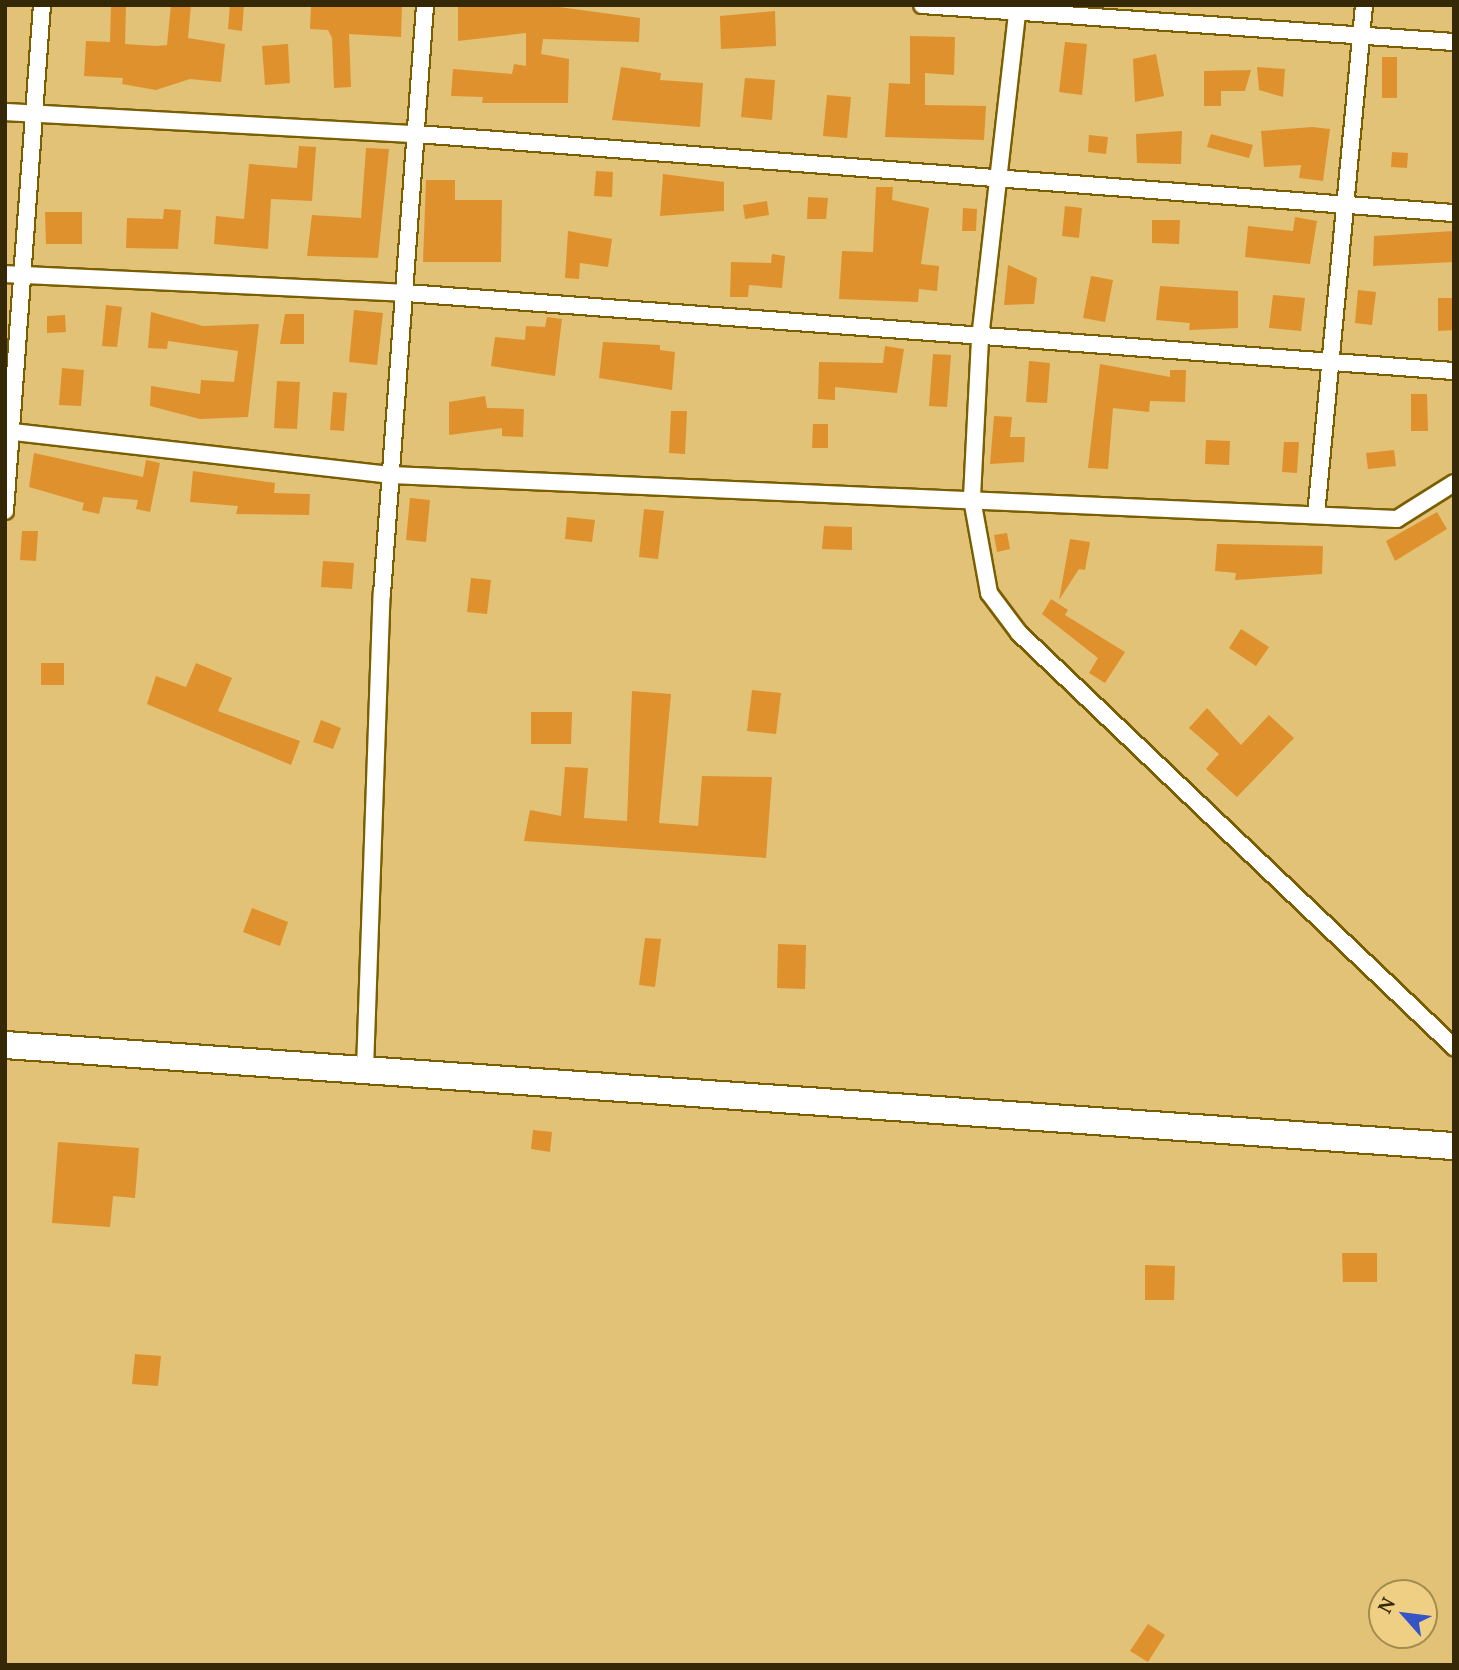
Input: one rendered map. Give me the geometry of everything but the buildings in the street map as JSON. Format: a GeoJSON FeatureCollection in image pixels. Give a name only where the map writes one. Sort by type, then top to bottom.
{"type":"FeatureCollection","features":[{"type":"Feature","properties":{"kind":"main road"},"geometry":{"type":"LineString","coordinates":[[5,1045],[1454,1146]]}},
{"type":"Feature","properties":{"kind":"street"},"geometry":{"type":"LineString","coordinates":[[5,511],[42,5]]}},
{"type":"Feature","properties":{"kind":"street"},"geometry":{"type":"LineString","coordinates":[[365,1069],[391,475],[425,5]]}},
{"type":"Feature","properties":{"kind":"street"},"geometry":{"type":"LineString","coordinates":[[922,5],[1018,9],[1454,42]]}},
{"type":"Feature","properties":{"kind":"street"},"geometry":{"type":"LineString","coordinates":[[1315,515],[1364,5]]}},
{"type":"Feature","properties":{"kind":"street"},"geometry":{"type":"LineString","coordinates":[[1018,9],[980,339],[972,499],[989,593],[1019,633],[1454,1046]]}},
{"type":"Feature","properties":{"kind":"street"},"geometry":{"type":"LineString","coordinates":[[5,112],[417,134],[1454,213]]}},
{"type":"Feature","properties":{"kind":"street"},"geometry":{"type":"LineString","coordinates":[[5,274],[406,293],[980,339],[1454,372]]}},
{"type":"Feature","properties":{"kind":"street"},"geometry":{"type":"LineString","coordinates":[[9,431],[391,475],[1397,519],[1454,483]]}}]}
